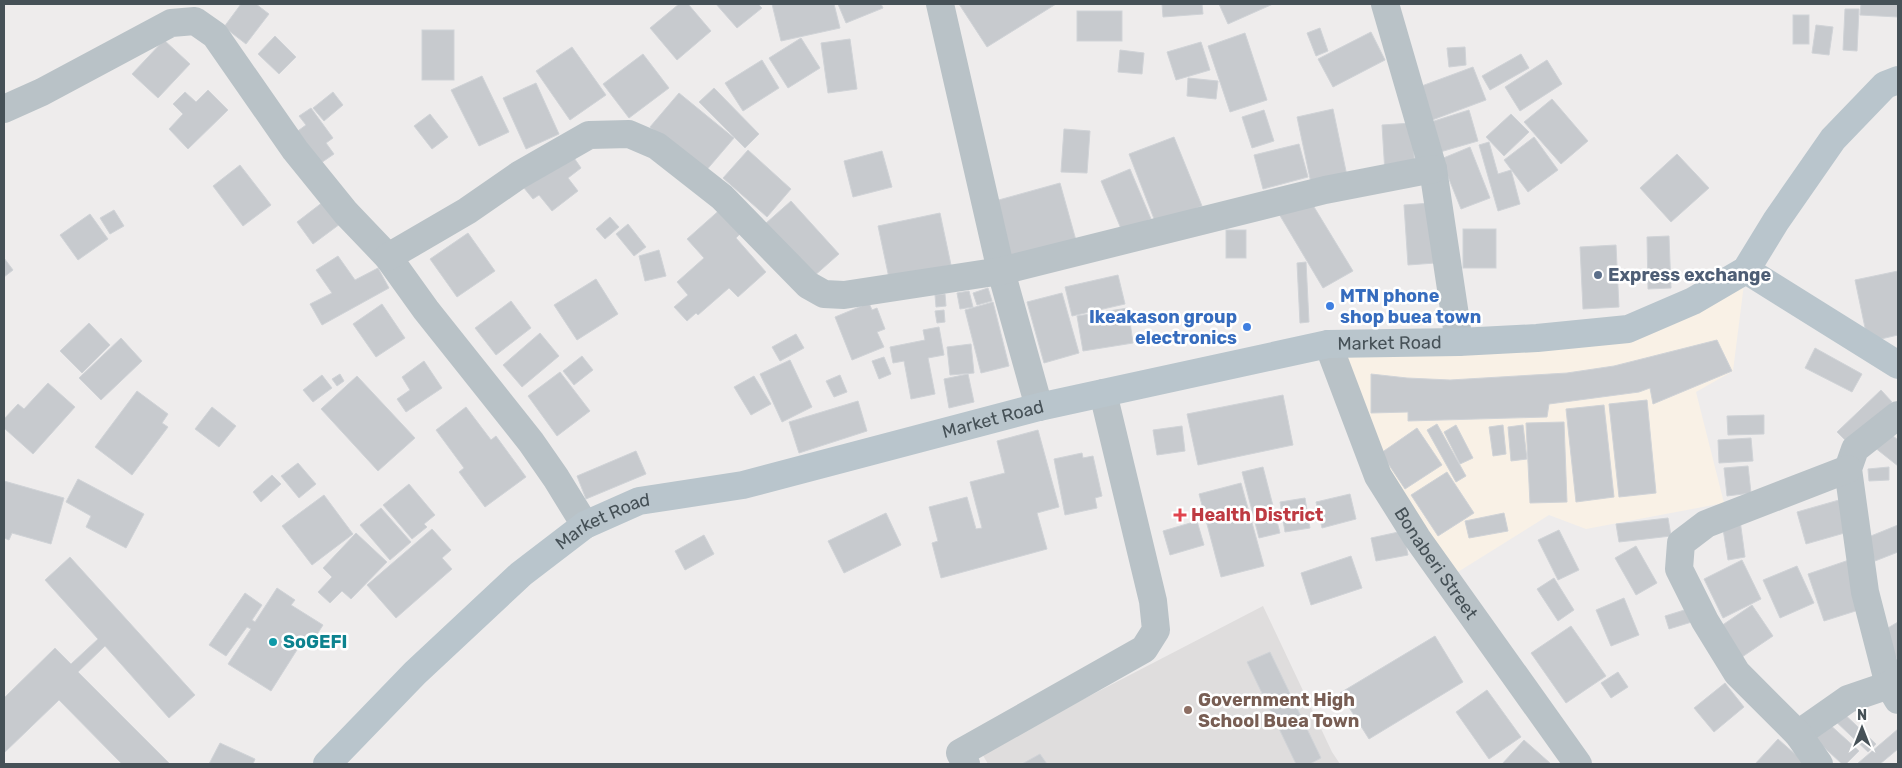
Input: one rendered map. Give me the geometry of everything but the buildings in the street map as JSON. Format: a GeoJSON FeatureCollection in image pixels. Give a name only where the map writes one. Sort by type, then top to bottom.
{"type":"FeatureCollection","features":[{"type":"Feature","properties":{"kind":"main road"},"geometry":{"type":"LineString","coordinates":[[1898,80],[1885,85],[1833,139],[1776,221],[1746,270],[1898,365]]}},
{"type":"Feature","properties":{"kind":"main road","name":"Market Road"},"geometry":{"type":"LineString","coordinates":[[326,764],[415,674],[522,574],[585,525],[640,501],[743,485],[1039,407],[1328,344],[1460,342],[1537,338],[1628,328],[1693,301],[1746,270]]}},
{"type":"Feature","properties":{"kind":"street"},"geometry":{"type":"LineString","coordinates":[[940,4],[1001,271],[1039,407]]}},
{"type":"Feature","properties":{"kind":"street"},"geometry":{"type":"LineString","coordinates":[[1385,4],[1433,169],[1460,342]]}},
{"type":"Feature","properties":{"kind":"street"},"geometry":{"type":"LineString","coordinates":[[4,109],[42,92],[171,23],[196,22],[216,35],[295,150],[346,213],[388,256],[426,310],[531,442],[585,525]]}},
{"type":"Feature","properties":{"kind":"street"},"geometry":{"type":"LineString","coordinates":[[388,256],[467,211],[519,175],[589,135],[630,134],[657,146],[722,197],[808,285],[824,294],[844,295],[1001,271],[1325,190],[1433,169]]}},
{"type":"Feature","properties":{"kind":"street","name":"Bonaberi Street"},"geometry":{"type":"LineString","coordinates":[[1328,344],[1378,476],[1417,538],[1578,764]]}},
{"type":"Feature","properties":{"kind":"street"},"geometry":{"type":"LineString","coordinates":[[966,764],[960,753],[1144,649],[1156,630],[1153,601],[1103,393]]}},
{"type":"Feature","properties":{"kind":"street"},"geometry":{"type":"LineString","coordinates":[[1798,734],[1848,699],[1895,688],[1865,592],[1848,469],[1855,450],[1898,415]]}},
{"type":"Feature","properties":{"kind":"street"},"geometry":{"type":"LineString","coordinates":[[1819,764],[1798,734],[1737,674],[1705,621],[1679,569],[1681,542],[1706,524],[1848,469]]}},
{"type":"Feature","properties":{"kind":"shaded area"},"geometry":{"type":"Polygon","coordinates":[[[1744,284],[1733,371],[1696,392],[1724,503],[1586,529],[1549,515],[1453,575],[1379,466],[1336,352],[1577,344],[1744,284]]]}},
{"type":"Feature","properties":{"kind":"shaded area","name":"Government High School Buea Town"},"geometry":{"type":"Polygon","coordinates":[[[1263,606],[1332,752],[1340,764],[988,764],[981,752],[1263,606]]]}},
{"type":"Feature","properties":{"kind":"place","name":"Express exchange"},"geometry":{"type":"Point","coordinates":[1598,275]}},
{"type":"Feature","properties":{"kind":"place","name":"MTN phone shop buea town"},"geometry":{"type":"Point","coordinates":[1330,306]}},
{"type":"Feature","properties":{"kind":"place","name":"Ikeakason group electronics"},"geometry":{"type":"Point","coordinates":[1247,327]}},
{"type":"Feature","properties":{"kind":"place","name":"Health District"},"geometry":{"type":"Point","coordinates":[1180,515]}},
{"type":"Feature","properties":{"kind":"place","name":"SoGEFI"},"geometry":{"type":"Point","coordinates":[273,642]}},
{"type":"Feature","properties":{"kind":"place","name":"Government High School Buea Town"},"geometry":{"type":"Point","coordinates":[1188,710]}}]}
